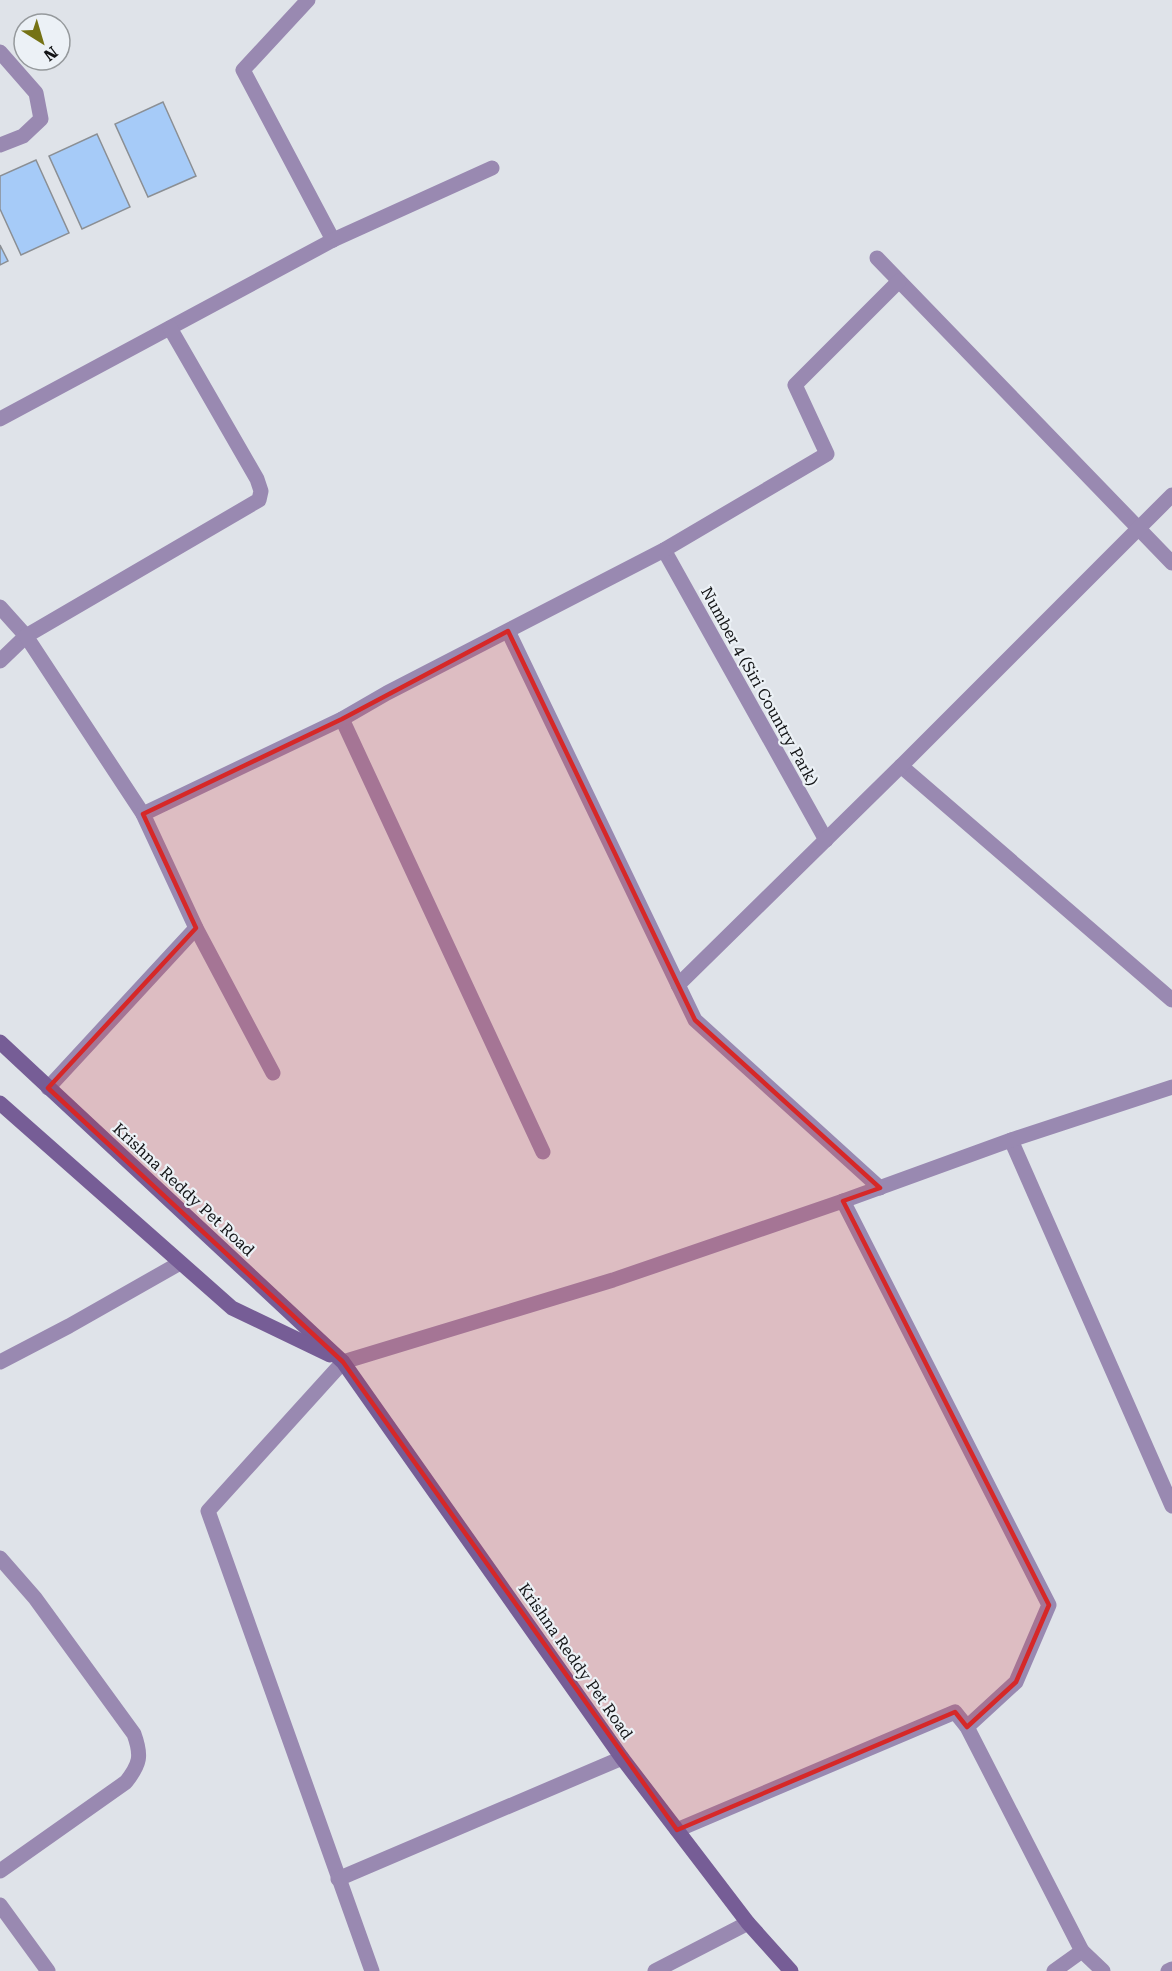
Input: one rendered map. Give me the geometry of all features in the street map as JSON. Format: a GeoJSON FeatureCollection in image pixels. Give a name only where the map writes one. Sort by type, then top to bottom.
{"type":"FeatureCollection","features":[{"type":"Feature","properties":{"kind":"main road","name":"Krishna Reddy Pet Road"},"geometry":{"type":"LineString","coordinates":[[0,1042],[344,1362],[622,1758],[748,1923],[791,1971]]}},
{"type":"Feature","properties":{"kind":"main road","name":"Krishna Reddy Pet Road"},"geometry":{"type":"LineString","coordinates":[[0,1103],[232,1308],[344,1362]]}},
{"type":"Feature","properties":{"kind":"street"},"geometry":{"type":"LineString","coordinates":[[308,0],[243,70],[333,240]]}},
{"type":"Feature","properties":{"kind":"street"},"geometry":{"type":"LineString","coordinates":[[0,52],[36,93],[41,119],[23,136],[0,145]]}},
{"type":"Feature","properties":{"kind":"street"},"geometry":{"type":"LineString","coordinates":[[0,419],[333,240],[492,168]]}},
{"type":"Feature","properties":{"kind":"street"},"geometry":{"type":"LineString","coordinates":[[877,258],[1172,563]]}},
{"type":"Feature","properties":{"kind":"street"},"geometry":{"type":"LineString","coordinates":[[142,814],[342,719],[387,693],[664,550],[827,454],[795,385],[899,281]]}},
{"type":"Feature","properties":{"kind":"street"},"geometry":{"type":"LineString","coordinates":[[0,661],[26,636],[259,500],[261,491],[257,479],[170,328]]}},
{"type":"Feature","properties":{"kind":"street"},"geometry":{"type":"LineString","coordinates":[[678,985],[1172,495]]}},
{"type":"Feature","properties":{"kind":"street","name":"Number 4 (Siri Country Park)"},"geometry":{"type":"LineString","coordinates":[[664,550],[826,840]]}},
{"type":"Feature","properties":{"kind":"street"},"geometry":{"type":"LineString","coordinates":[[0,607],[26,636],[142,814],[196,928],[273,1073]]}},
{"type":"Feature","properties":{"kind":"street"},"geometry":{"type":"LineString","coordinates":[[508,630],[695,1020],[880,1188]]}},
{"type":"Feature","properties":{"kind":"street"},"geometry":{"type":"LineString","coordinates":[[342,719],[543,1152]]}},
{"type":"Feature","properties":{"kind":"street"},"geometry":{"type":"LineString","coordinates":[[901,766],[1172,1000]]}},
{"type":"Feature","properties":{"kind":"street"},"geometry":{"type":"LineString","coordinates":[[48,1088],[196,928]]}},
{"type":"Feature","properties":{"kind":"street"},"geometry":{"type":"LineString","coordinates":[[372,1971],[208,1511],[344,1362],[613,1280],[880,1188],[1011,1140],[1172,1088]]}},
{"type":"Feature","properties":{"kind":"street"},"geometry":{"type":"LineString","coordinates":[[1011,1140],[1172,1506]]}},
{"type":"Feature","properties":{"kind":"street"},"geometry":{"type":"LineString","coordinates":[[843,1201],[1048,1605],[1016,1682],[967,1727]]}},
{"type":"Feature","properties":{"kind":"street"},"geometry":{"type":"LineString","coordinates":[[0,1362],[180,1263]]}},
{"type":"Feature","properties":{"kind":"street"},"geometry":{"type":"LineString","coordinates":[[0,1558],[42,1607],[134,1734],[141,1751],[135,1770],[126,1782],[0,1871]]}},
{"type":"Feature","properties":{"kind":"street"},"geometry":{"type":"LineString","coordinates":[[677,1830],[955,1712],[967,1727],[1082,1951],[1103,1971]]}},
{"type":"Feature","properties":{"kind":"street"},"geometry":{"type":"LineString","coordinates":[[338,1879],[622,1758]]}},
{"type":"Feature","properties":{"kind":"street"},"geometry":{"type":"LineString","coordinates":[[0,1905],[48,1971]]}},
{"type":"Feature","properties":{"kind":"street"},"geometry":{"type":"LineString","coordinates":[[655,1971],[748,1923]]}},
{"type":"Feature","properties":{"kind":"street"},"geometry":{"type":"LineString","coordinates":[[1054,1971],[1082,1951]]}},
{"type":"Feature","properties":{"kind":"street"},"geometry":{"type":"LineString","coordinates":[[1168,1971],[1172,1969]]}},
{"type":"Feature","properties":{"kind":"highlighted area"},"geometry":{"type":"Polygon","coordinates":[[[508,631],[695,1020],[880,1188],[843,1201],[1049,1605],[1016,1682],[967,1727],[955,1712],[677,1830],[343,1362],[48,1088],[196,928],[143,814],[342,719],[508,631]]]}},
{"type":"Feature","properties":{"kind":"building"},"geometry":{"type":"Polygon","coordinates":[[[163,102],[196,176],[148,197],[115,124],[163,102]]]}},
{"type":"Feature","properties":{"kind":"building"},"geometry":{"type":"Polygon","coordinates":[[[97,134],[130,207],[82,229],[49,156],[97,134]]]}},
{"type":"Feature","properties":{"kind":"building"},"geometry":{"type":"Polygon","coordinates":[[[36,160],[69,233],[21,255],[0,209],[0,176],[36,160]]]}},
{"type":"Feature","properties":{"kind":"building"},"geometry":{"type":"Polygon","coordinates":[[[0,245],[8,261],[0,265],[0,245]]]}}]}
